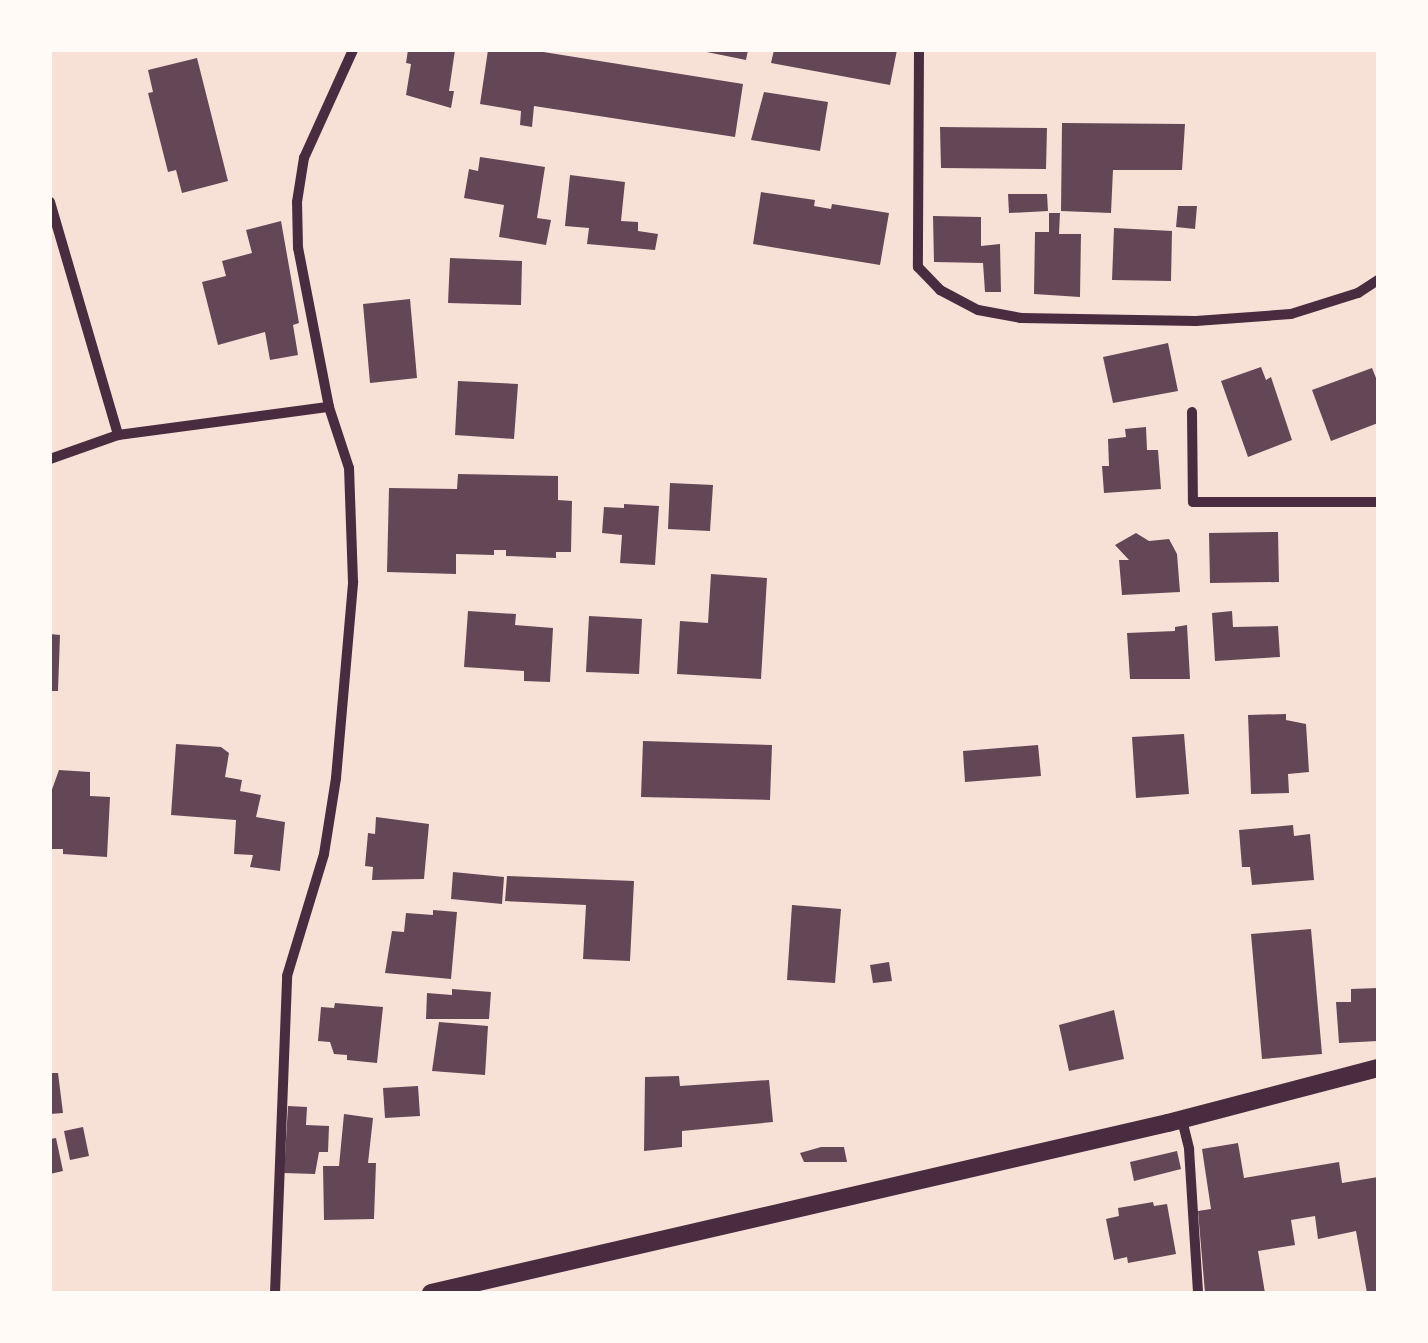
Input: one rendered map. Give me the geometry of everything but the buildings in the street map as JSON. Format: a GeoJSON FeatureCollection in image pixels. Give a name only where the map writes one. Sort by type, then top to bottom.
{"type":"FeatureCollection","features":[{"type":"Feature","properties":{"kind":"street"},"geometry":{"type":"LineString","coordinates":[[275,1293],[287,976],[327,835],[353,582],[349,468],[329,407],[298,248],[297,202],[304,158],[353,50]]}},
{"type":"Feature","properties":{"kind":"street"},"geometry":{"type":"LineString","coordinates":[[918,50],[918,267],[940,290],[978,310],[1040,318],[1196,321],[1272,316],[1358,293],[1378,280]]}},
{"type":"Feature","properties":{"kind":"street"},"geometry":{"type":"LineString","coordinates":[[50,202],[118,435]]}},
{"type":"Feature","properties":{"kind":"street"},"geometry":{"type":"LineString","coordinates":[[50,459],[118,435],[329,407]]}},
{"type":"Feature","properties":{"kind":"street"},"geometry":{"type":"LineString","coordinates":[[1192,412],[1193,502],[1378,502]]}},
{"type":"Feature","properties":{"kind":"street"},"geometry":{"type":"LineString","coordinates":[[431,1293],[1182,1120],[1378,1068]]}},
{"type":"Feature","properties":{"kind":"street"},"geometry":{"type":"LineString","coordinates":[[1182,1120],[1189,1149],[1198,1293]]}}]}
